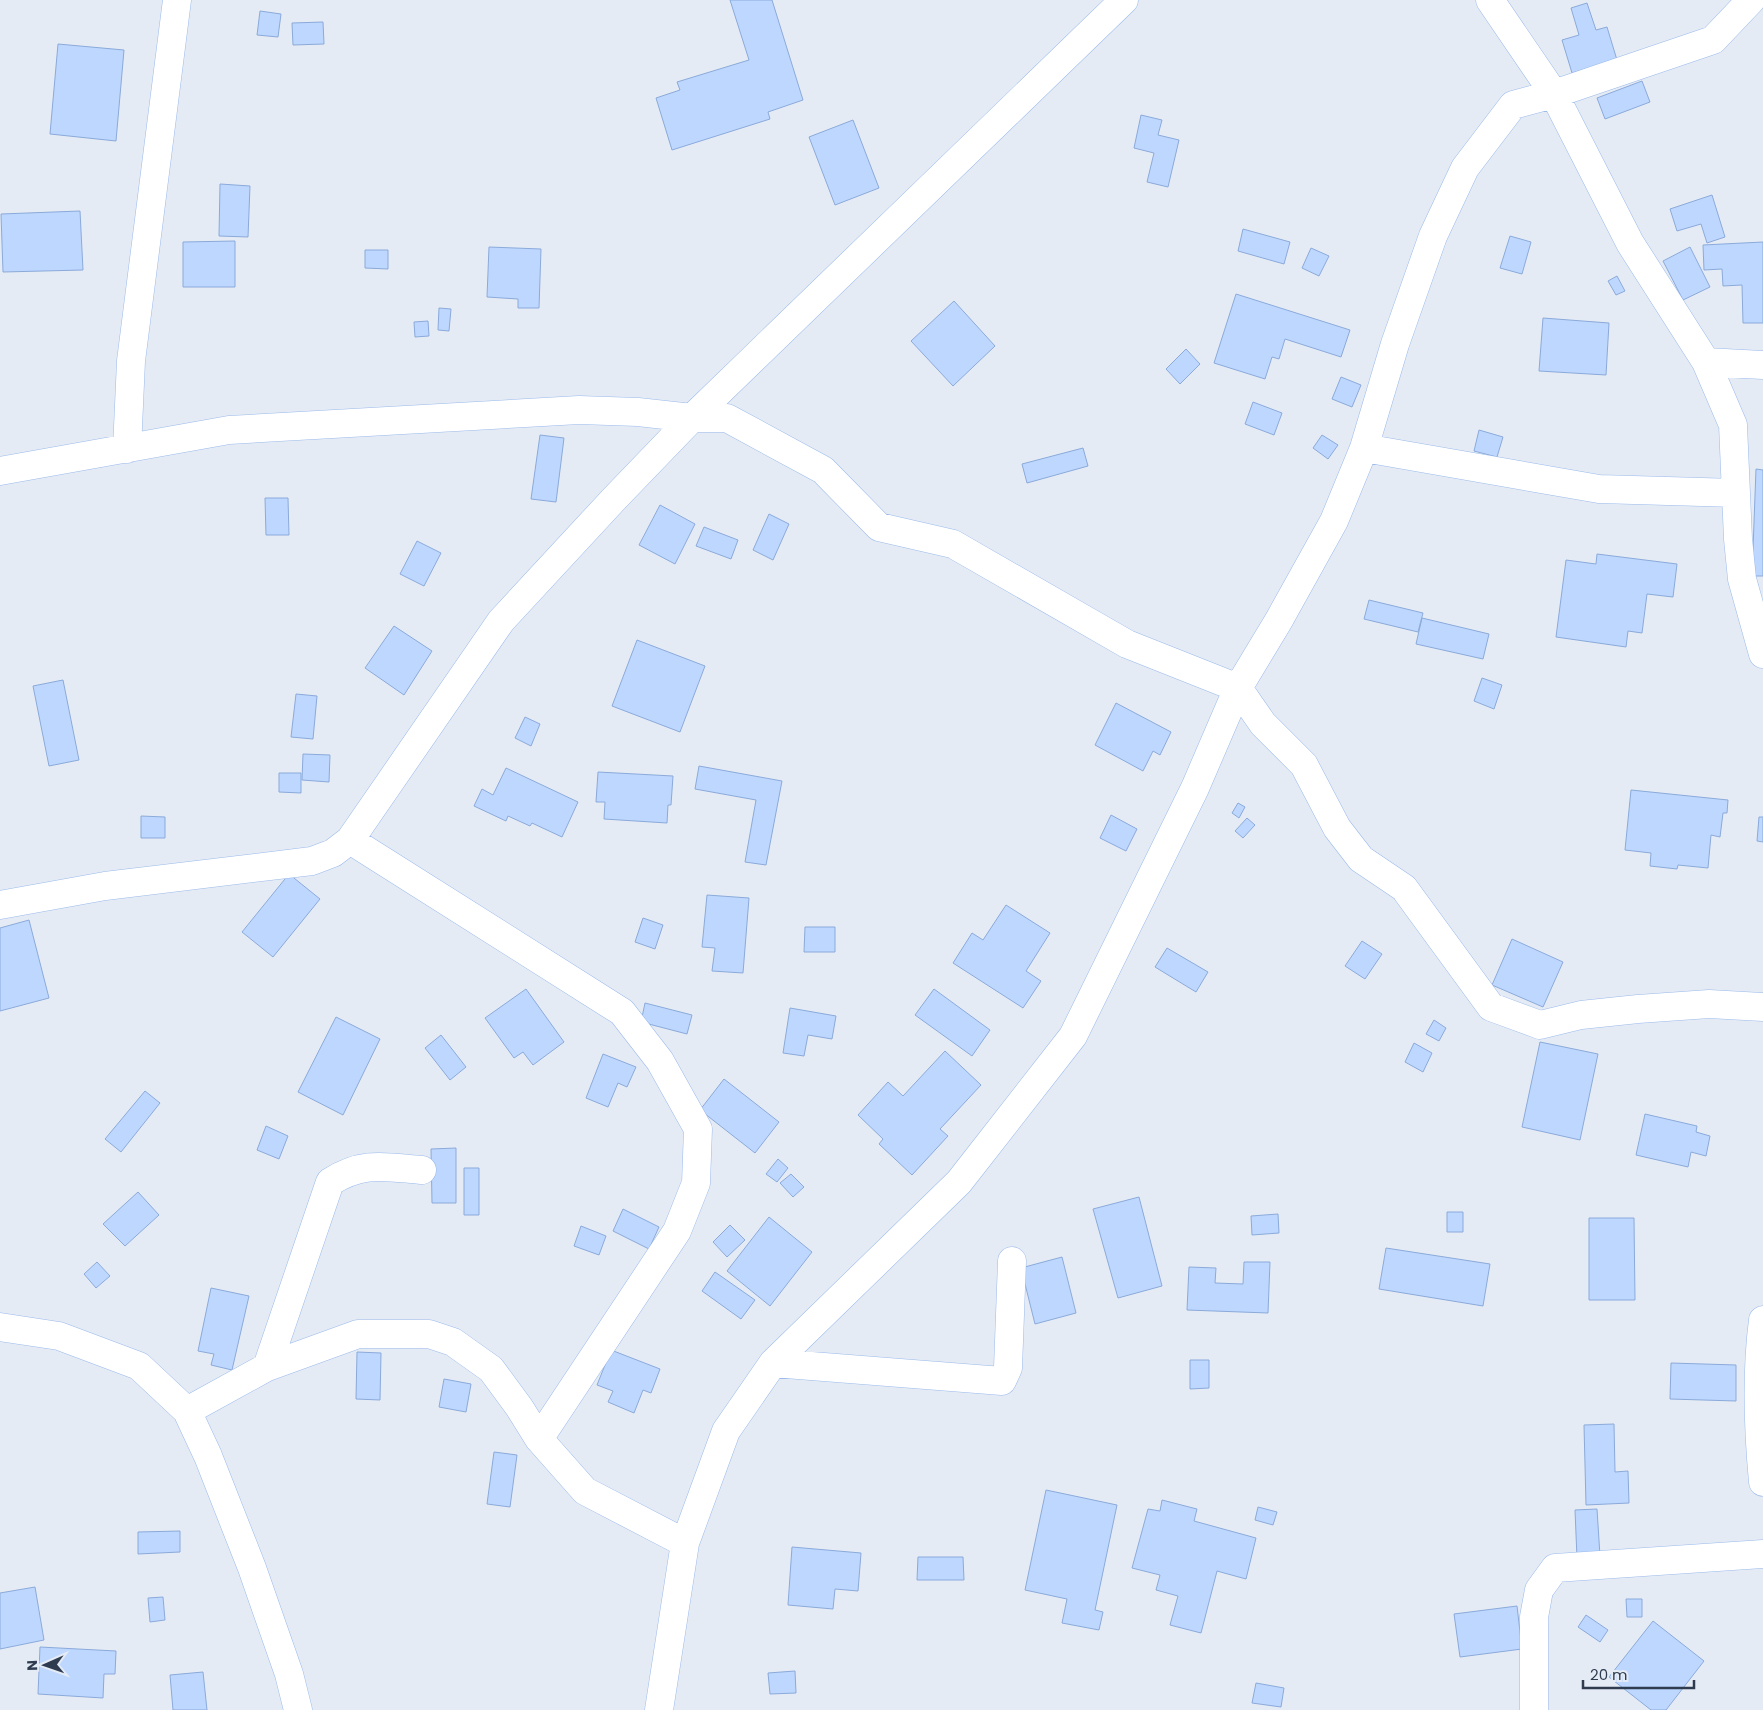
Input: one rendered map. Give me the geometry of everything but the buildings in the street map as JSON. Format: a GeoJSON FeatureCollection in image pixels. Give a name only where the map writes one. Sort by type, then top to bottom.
{"type":"FeatureCollection","features":[{"type":"Feature","properties":{"kind":"street"},"geometry":{"type":"LineString","coordinates":[[127,449],[131,361],[177,0]]}},
{"type":"Feature","properties":{"kind":"street"},"geometry":{"type":"LineString","coordinates":[[0,905],[105,886],[312,861],[333,853],[350,840],[501,621],[692,418],[1124,0]]}},
{"type":"Feature","properties":{"kind":"street"},"geometry":{"type":"LineString","coordinates":[[1490,0],[1554,94],[1630,243],[1706,362],[1733,425],[1742,579],[1763,654]]}},
{"type":"Feature","properties":{"kind":"street"},"geometry":{"type":"LineString","coordinates":[[659,1710],[685,1543],[726,1430],[773,1363],[959,1182],[1073,1036],[1116,953],[1195,788],[1238,688],[1279,620],[1334,521],[1364,448],[1395,344],[1433,236],[1465,168],[1513,105],[1554,94],[1713,40],[1750,0]]}},
{"type":"Feature","properties":{"kind":"street"},"geometry":{"type":"LineString","coordinates":[[1706,362],[1763,365]]}},
{"type":"Feature","properties":{"kind":"street"},"geometry":{"type":"LineString","coordinates":[[0,471],[229,430],[579,410],[638,412],[692,418],[727,418],[823,470],[879,527],[953,544],[1127,644],[1238,688],[1263,724],[1304,764],[1337,828],[1361,859],[1404,888],[1491,1007],[1540,1025],[1581,1015],[1638,1009],[1709,1004],[1763,1007]]}},
{"type":"Feature","properties":{"kind":"street"},"geometry":{"type":"LineString","coordinates":[[1364,448],[1599,489],[1736,493]]}},
{"type":"Feature","properties":{"kind":"street"},"geometry":{"type":"LineString","coordinates":[[350,840],[622,1012],[660,1061],[698,1129],[696,1183],[677,1231],[539,1439]]}},
{"type":"Feature","properties":{"kind":"street"},"geometry":{"type":"LineString","coordinates":[[267,1367],[330,1182],[344,1173],[366,1166],[422,1170]]}},
{"type":"Feature","properties":{"kind":"street"},"geometry":{"type":"LineString","coordinates":[[773,1363],[1002,1381],[1008,1368],[1012,1261]]}},
{"type":"Feature","properties":{"kind":"street"},"geometry":{"type":"LineString","coordinates":[[1763,1320],[1760,1341],[1759,1440],[1763,1482]]}},
{"type":"Feature","properties":{"kind":"street"},"geometry":{"type":"LineString","coordinates":[[0,1327],[59,1336],[139,1366],[187,1411],[208,1456],[252,1568],[289,1674],[298,1710]]}},
{"type":"Feature","properties":{"kind":"street"},"geometry":{"type":"LineString","coordinates":[[187,1411],[267,1367],[358,1334],[429,1334],[453,1342],[491,1370],[519,1407],[539,1439],[585,1491],[685,1543]]}},
{"type":"Feature","properties":{"kind":"street"},"geometry":{"type":"LineString","coordinates":[[1534,1710],[1534,1617],[1539,1590],[1555,1568],[1763,1554]]}}]}
